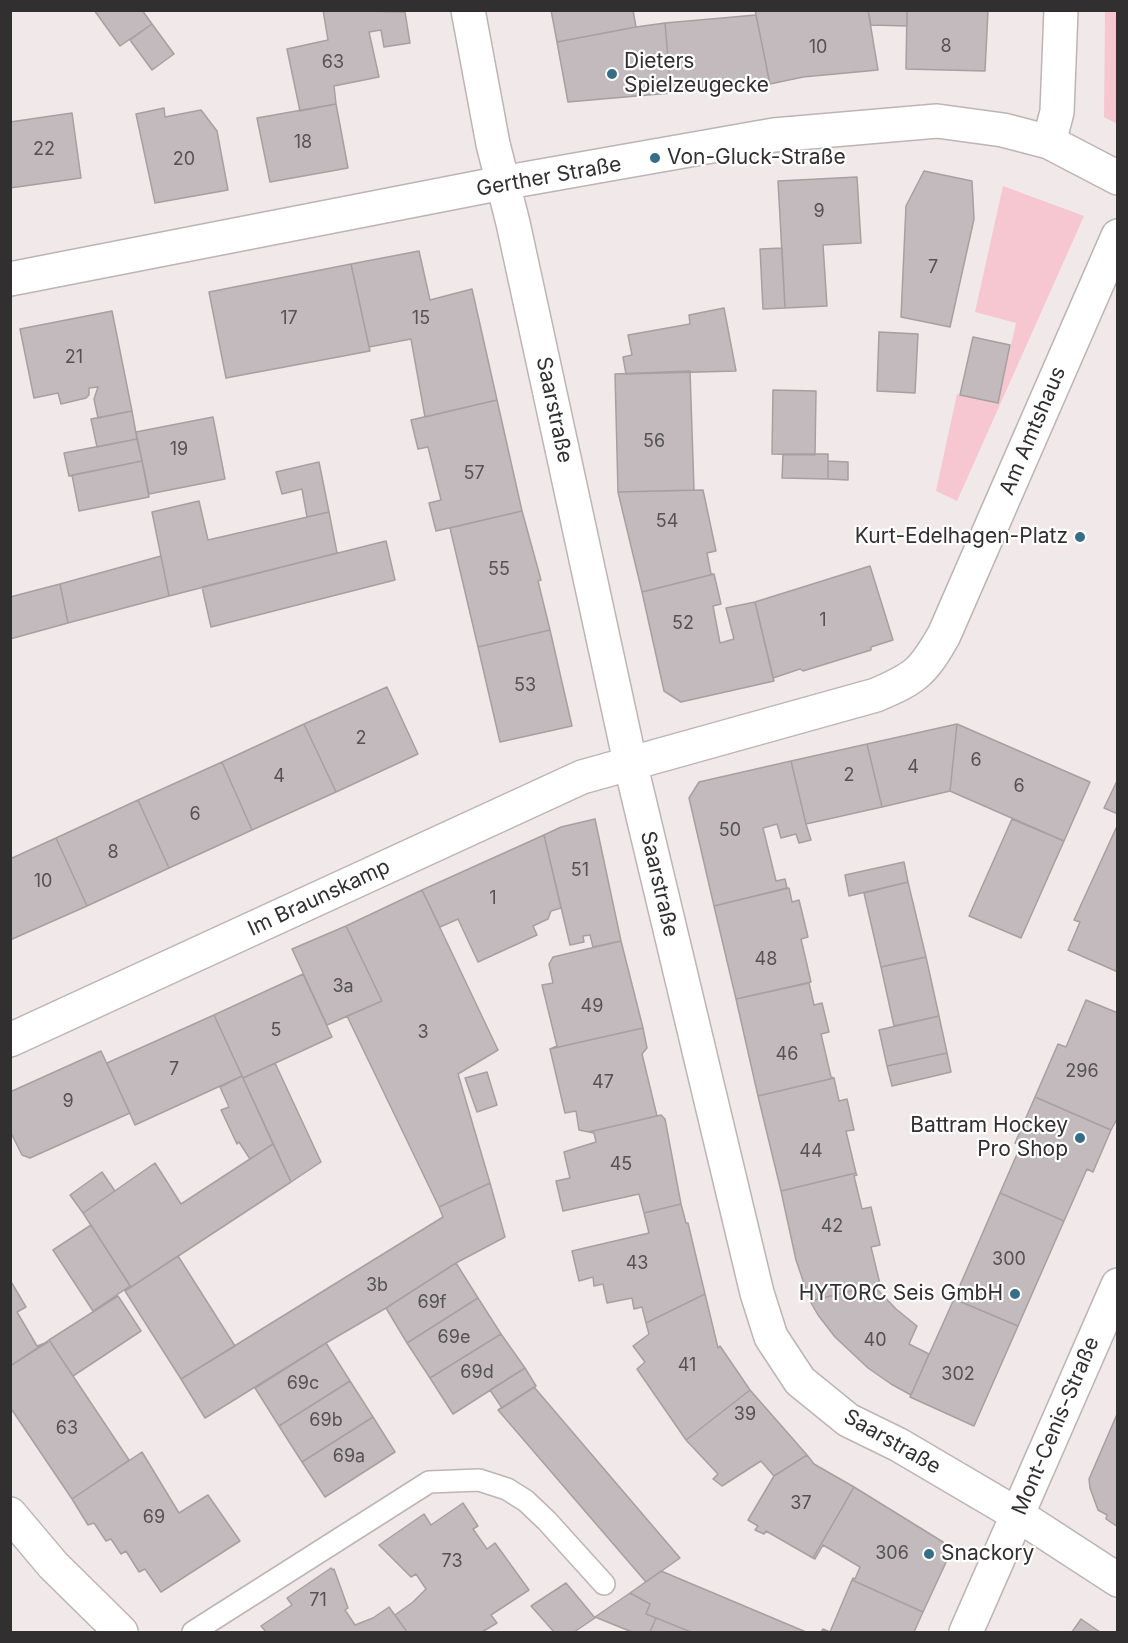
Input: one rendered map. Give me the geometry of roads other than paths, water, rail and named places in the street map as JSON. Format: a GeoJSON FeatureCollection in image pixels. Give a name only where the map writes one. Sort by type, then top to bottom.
{"type":"FeatureCollection","features":[{"type":"Feature","properties":{"kind":"street","name":"Saarstraße"},"geometry":{"type":"LineString","coordinates":[[468,10],[502,183],[515,233],[630,762],[757,1293],[771,1337],[800,1381],[848,1420],[899,1445],[1018,1515],[1118,1580]]}},
{"type":"Feature","properties":{"kind":"street"},"geometry":{"type":"LineString","coordinates":[[1049,142],[1057,112],[1061,10]]}},
{"type":"Feature","properties":{"kind":"street","name":"Gerther Straße"},"geometry":{"type":"LineString","coordinates":[[10,279],[502,183],[774,135],[937,121],[1003,130],[1049,142],[1118,178]]}},
{"type":"Feature","properties":{"kind":"street","name":"Am Amtshaus"},"geometry":{"type":"LineString","coordinates":[[630,762],[876,695],[917,674],[930,660],[944,635],[1118,236]]}},
{"type":"Feature","properties":{"kind":"street","name":"Im Braunskamp"},"geometry":{"type":"LineString","coordinates":[[10,1040],[582,777],[630,762]]}},
{"type":"Feature","properties":{"kind":"street","name":"Mont-Cenis-Straße"},"geometry":{"type":"LineString","coordinates":[[966,1632],[1118,1285]]}},
{"type":"Feature","properties":{"kind":"street"},"geometry":{"type":"LineString","coordinates":[[10,1514],[53,1565],[121,1632]]}},
{"type":"Feature","properties":{"kind":"lane"},"geometry":{"type":"LineString","coordinates":[[193,1632],[429,1482],[479,1480],[507,1489],[526,1501],[547,1521],[604,1584]]}},
{"type":"Feature","properties":{"kind":"place","name":"Dieters Spielzeugecke"},"geometry":{"type":"Point","coordinates":[612,74]}},
{"type":"Feature","properties":{"kind":"place","name":"Von-Gluck-Straße"},"geometry":{"type":"Point","coordinates":[655,158]}},
{"type":"Feature","properties":{"kind":"place","name":"Kurt-Edelhagen-Platz"},"geometry":{"type":"Point","coordinates":[1080,537]}},
{"type":"Feature","properties":{"kind":"place","name":"Battram Hockey Pro Shop"},"geometry":{"type":"Point","coordinates":[1080,1138]}},
{"type":"Feature","properties":{"kind":"place","name":"HYTORC Seis GmbH"},"geometry":{"type":"Point","coordinates":[1015,1294]}},
{"type":"Feature","properties":{"kind":"place","name":"Snackory"},"geometry":{"type":"Point","coordinates":[929,1554]}}]}
